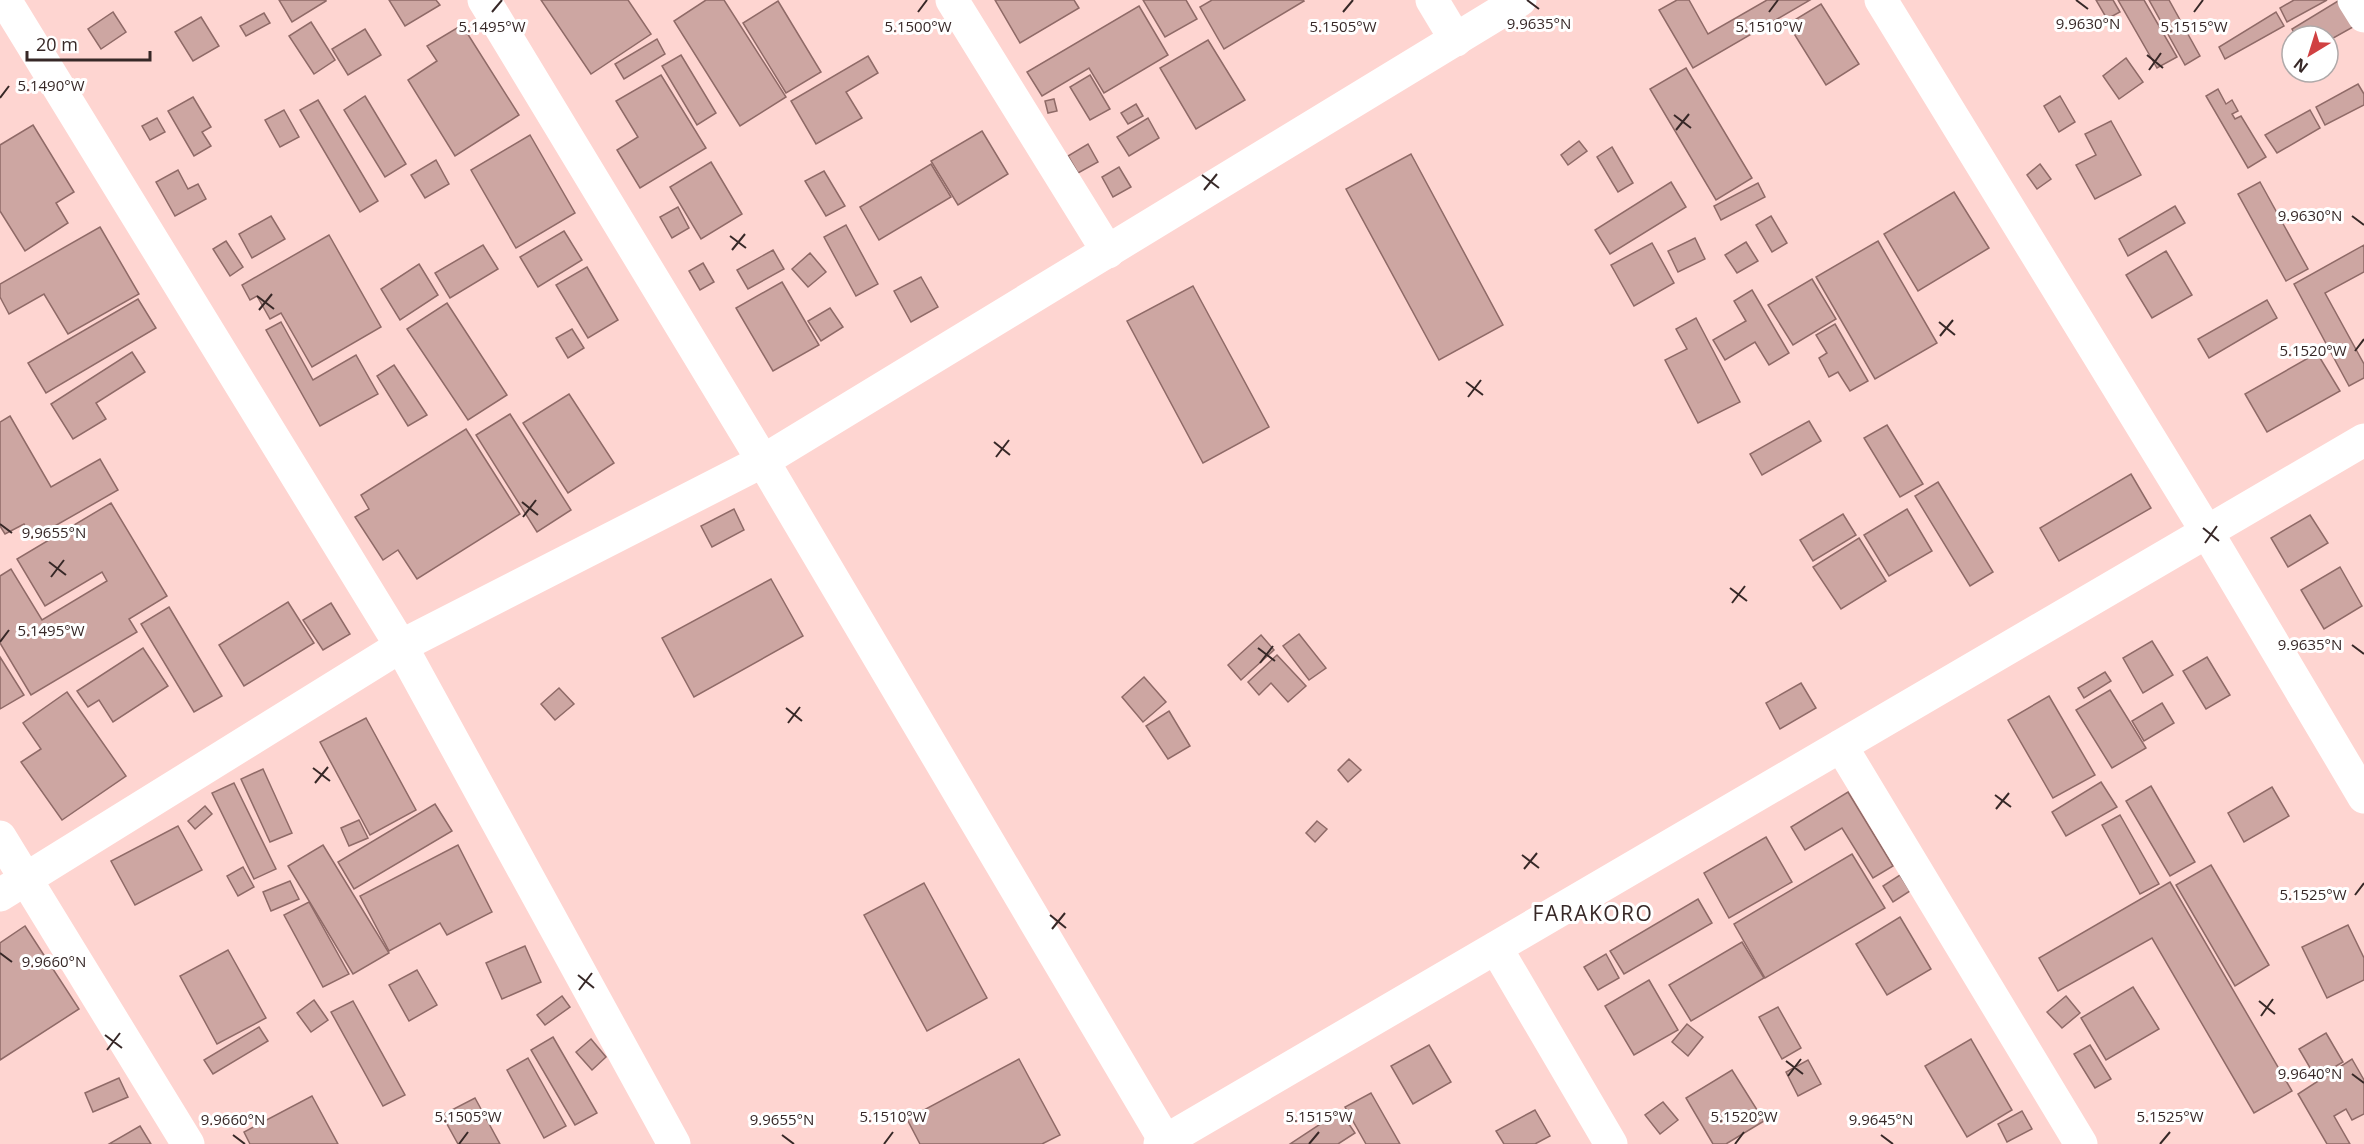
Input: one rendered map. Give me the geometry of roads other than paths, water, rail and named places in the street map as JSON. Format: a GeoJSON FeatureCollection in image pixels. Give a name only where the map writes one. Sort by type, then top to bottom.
{"type":"FeatureCollection","features":[{"type":"Feature","properties":{"kind":"street"},"geometry":{"type":"LineString","coordinates":[[5,0],[401,646],[674,1144]]}},
{"type":"Feature","properties":{"kind":"street"},"geometry":{"type":"LineString","coordinates":[[484,0],[763,460],[1164,1143],[2364,440]]}},
{"type":"Feature","properties":{"kind":"street"},"geometry":{"type":"LineString","coordinates":[[952,0],[1108,252]]}},
{"type":"Feature","properties":{"kind":"street"},"geometry":{"type":"LineString","coordinates":[[1432,0],[1456,40]]}},
{"type":"Feature","properties":{"kind":"street"},"geometry":{"type":"LineString","coordinates":[[12,888],[401,646],[763,460],[1520,0]]}},
{"type":"Feature","properties":{"kind":"street"},"geometry":{"type":"LineString","coordinates":[[1881,0],[2207,532],[2364,796]]}},
{"type":"Feature","properties":{"kind":"street"},"geometry":{"type":"LineString","coordinates":[[2354,0],[2364,16]]}},
{"type":"Feature","properties":{"kind":"street"},"geometry":{"type":"LineString","coordinates":[[1842,746],[2081,1144]]}},
{"type":"Feature","properties":{"kind":"street"},"geometry":{"type":"LineString","coordinates":[[0,837],[12,888],[188,1144]]}},
{"type":"Feature","properties":{"kind":"street"},"geometry":{"type":"LineString","coordinates":[[1496,948],[1611,1144]]}},
{"type":"Feature","properties":{"kind":"district","name":"FARAKORO"},"geometry":{"type":"Point","coordinates":[1593,914]}}]}
